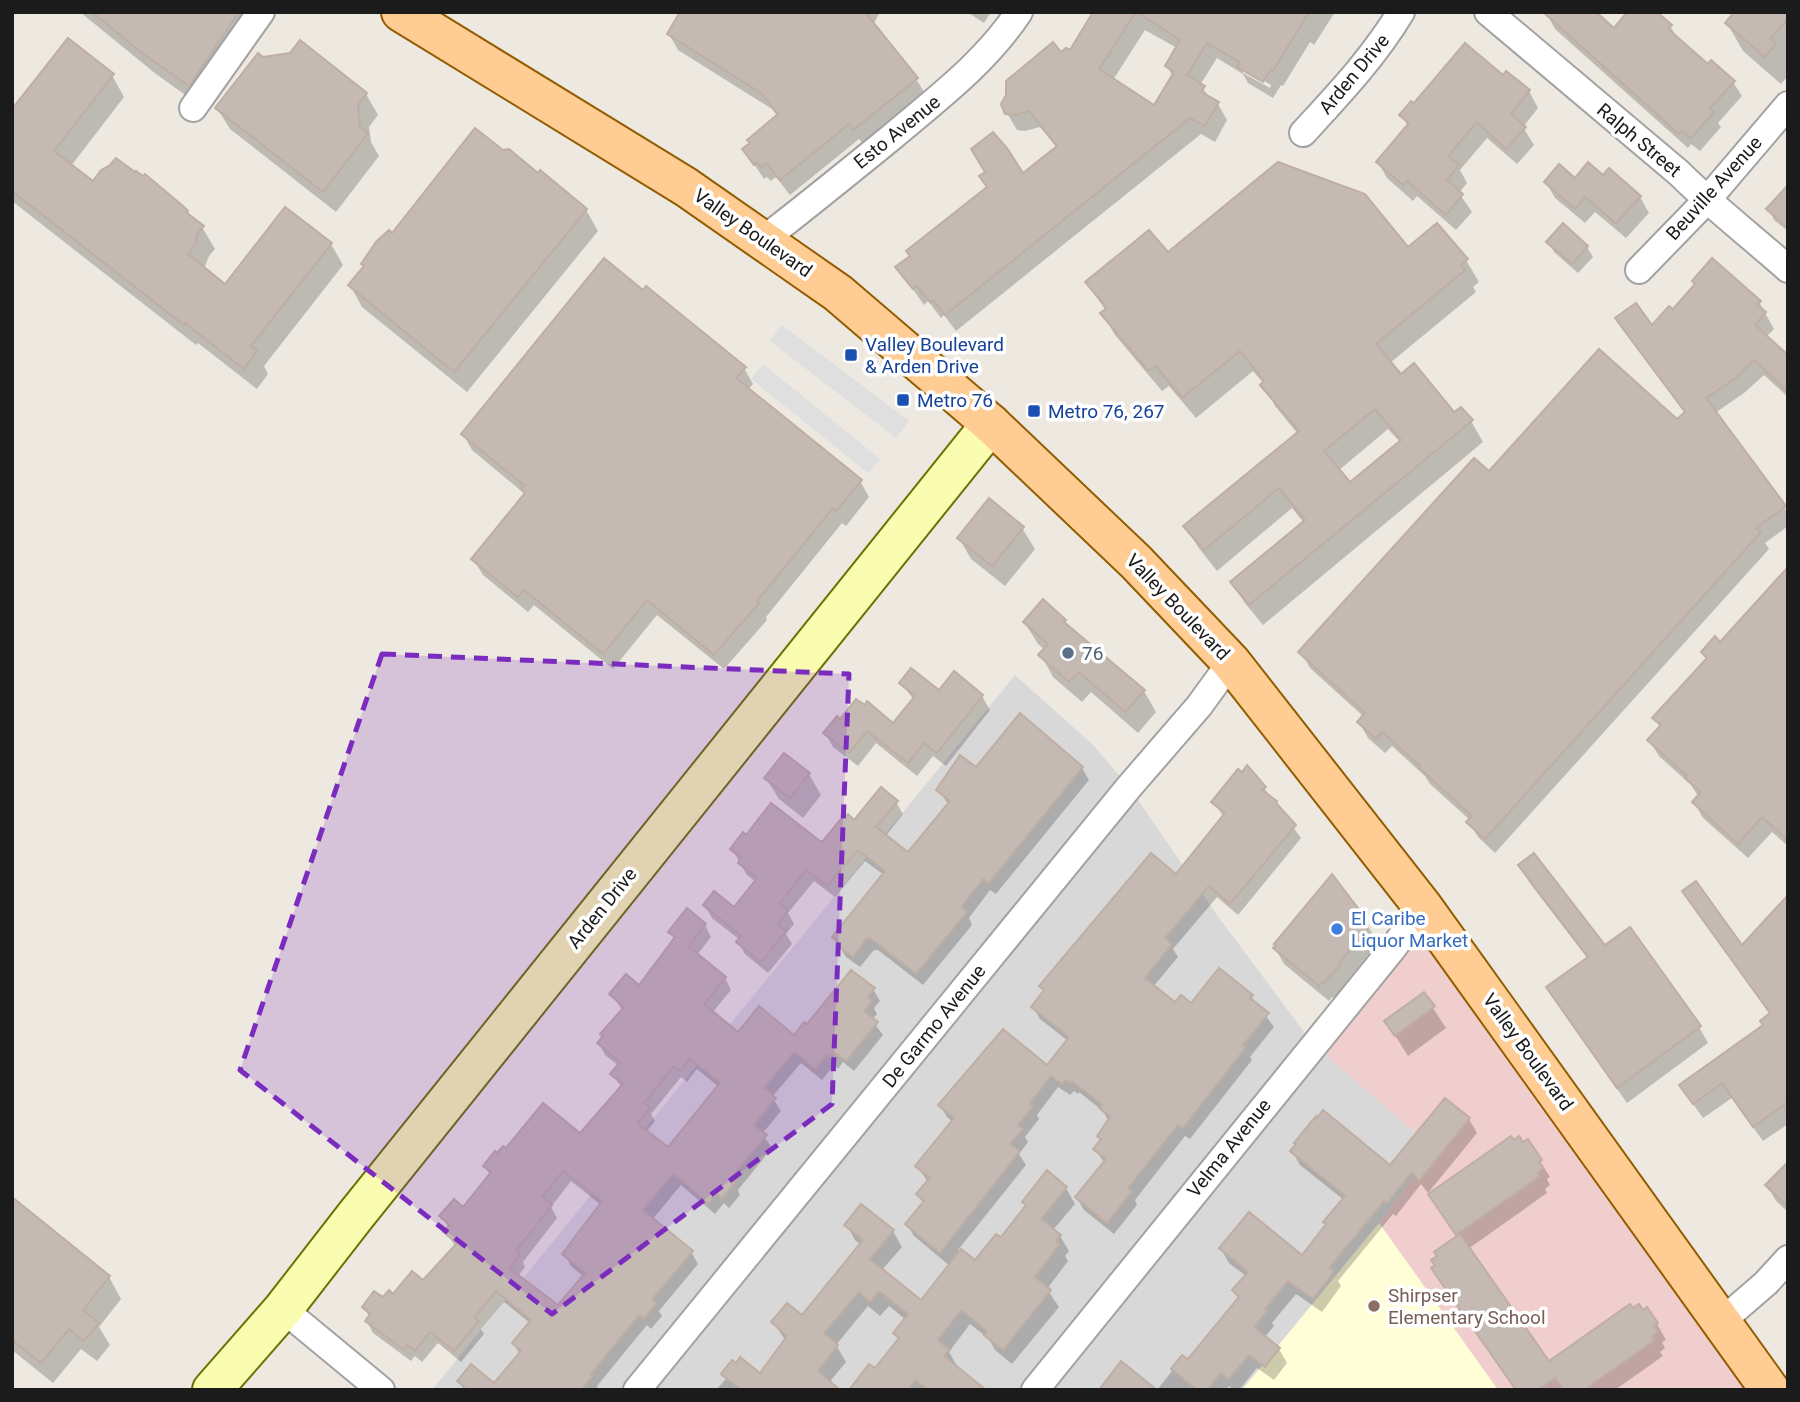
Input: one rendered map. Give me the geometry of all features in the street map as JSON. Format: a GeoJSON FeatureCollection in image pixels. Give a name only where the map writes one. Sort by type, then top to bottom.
{"type":"FeatureCollection","features":[{"type":"Feature","properties":{"kind":"main road","name":"Valley Boulevard"},"geometry":{"type":"LineString","coordinates":[[401,12],[686,187],[838,293],[991,424],[1136,562],[1231,662],[1423,907],[1770,1390]]}},
{"type":"Feature","properties":{"kind":"street"},"geometry":{"type":"LineString","coordinates":[[193,108],[261,12]]}},
{"type":"Feature","properties":{"kind":"street","name":"Esto Avenue"},"geometry":{"type":"LineString","coordinates":[[763,240],[942,95],[977,63],[1008,29],[1019,12]]}},
{"type":"Feature","properties":{"kind":"street","name":"Arden Drive"},"geometry":{"type":"LineString","coordinates":[[1303,133],[1347,85],[1401,12]]}},
{"type":"Feature","properties":{"kind":"street","name":"Ralph Street"},"geometry":{"type":"LineString","coordinates":[[1488,12],[1788,269]]}},
{"type":"Feature","properties":{"kind":"street","name":"Beuville Avenue"},"geometry":{"type":"LineString","coordinates":[[1639,270],[1707,200],[1788,105]]}},
{"type":"Feature","properties":{"kind":"street","name":"Arden Drive"},"geometry":{"type":"LineString","coordinates":[[212,1390],[284,1309],[373,1193],[991,424]]}},
{"type":"Feature","properties":{"kind":"street","name":"De Garmo Avenue"},"geometry":{"type":"LineString","coordinates":[[637,1390],[1129,787],[1199,706],[1231,662]]}},
{"type":"Feature","properties":{"kind":"street","name":"Velma Avenue"},"geometry":{"type":"LineString","coordinates":[[1035,1390],[1393,948],[1423,907]]}},
{"type":"Feature","properties":{"kind":"street"},"geometry":{"type":"LineString","coordinates":[[1722,1321],[1766,1283],[1788,1259]]}},
{"type":"Feature","properties":{"kind":"street"},"geometry":{"type":"LineString","coordinates":[[284,1309],[381,1390]]}},
{"type":"Feature","properties":{"kind":"highlighted area"},"geometry":{"type":"Polygon","coordinates":[[[382,654],[849,674],[832,1104],[552,1314],[240,1070],[382,654]]]}},
{"type":"Feature","properties":{"kind":"shaded area"},"geometry":{"type":"Polygon","coordinates":[[[782,325],[909,421],[896,438],[770,341],[782,325]]]}},
{"type":"Feature","properties":{"kind":"shaded area"},"geometry":{"type":"Polygon","coordinates":[[[763,364],[880,459],[868,473],[751,379],[763,364]]]}},
{"type":"Feature","properties":{"kind":"shaded area"},"geometry":{"type":"Polygon","coordinates":[[[1015,675],[1093,745],[1129,787],[1217,915],[1313,1044],[1434,1149],[1379,1223],[1242,1390],[432,1390],[1015,675]]]}},
{"type":"Feature","properties":{"kind":"shaded area"},"geometry":{"type":"Polygon","coordinates":[[[1423,907],[1770,1390],[1498,1390],[1379,1223],[1434,1149],[1313,1044],[1423,907]]]}},
{"type":"Feature","properties":{"kind":"shaded area","name":"Shirpser Elementary School"},"geometry":{"type":"Polygon","coordinates":[[[1379,1223],[1498,1390],[1242,1390],[1379,1223]]]}},
{"type":"Feature","properties":{"kind":"building"},"geometry":{"type":"Polygon","coordinates":[[[92,12],[239,12],[189,86],[142,53],[92,12]]]}},
{"type":"Feature","properties":{"kind":"building"},"geometry":{"type":"Polygon","coordinates":[[[680,12],[865,12],[918,78],[853,130],[849,124],[780,180],[766,163],[761,167],[757,162],[754,165],[742,149],[750,143],[747,140],[778,114],[761,93],[667,34],[680,12]]]}},
{"type":"Feature","properties":{"kind":"building"},"geometry":{"type":"Polygon","coordinates":[[[1093,12],[1136,12],[1099,69],[1154,105],[1174,72],[1165,66],[1180,40],[1137,12],[1309,12],[1273,71],[1271,69],[1263,82],[1237,67],[1240,62],[1207,43],[1187,75],[1205,86],[1201,92],[1219,102],[1205,126],[1190,118],[945,315],[917,286],[913,289],[895,267],[910,256],[906,251],[987,187],[979,176],[985,172],[971,149],[993,132],[1023,173],[1057,146],[1029,111],[1015,115],[1005,114],[1001,104],[1006,95],[1006,81],[1053,42],[1061,52],[1066,48],[1070,50],[1093,12]]]}},
{"type":"Feature","properties":{"kind":"building"},"geometry":{"type":"Polygon","coordinates":[[[1543,12],[1596,12],[1614,28],[1627,12],[1657,12],[1672,25],[1668,29],[1708,64],[1711,60],[1735,81],[1710,108],[1714,112],[1691,138],[1682,131],[1679,134],[1543,12]]]}},
{"type":"Feature","properties":{"kind":"building"},"geometry":{"type":"Polygon","coordinates":[[[1734,12],[1788,12],[1788,19],[1770,39],[1776,44],[1765,57],[1725,23],[1734,12]]]}},
{"type":"Feature","properties":{"kind":"building"},"geometry":{"type":"Polygon","coordinates":[[[68,38],[114,74],[54,151],[93,181],[101,170],[116,158],[135,172],[143,176],[145,174],[204,226],[197,234],[196,243],[188,254],[225,284],[285,207],[332,243],[251,346],[257,351],[244,369],[12,191],[12,109],[68,38]]]}},
{"type":"Feature","properties":{"kind":"building"},"geometry":{"type":"Polygon","coordinates":[[[300,40],[367,93],[358,105],[360,127],[368,133],[323,192],[215,108],[258,53],[263,57],[290,53],[300,40]]]}},
{"type":"Feature","properties":{"kind":"building"},"geometry":{"type":"Polygon","coordinates":[[[1465,43],[1503,75],[1506,71],[1530,90],[1511,114],[1526,127],[1506,149],[1477,122],[1448,156],[1459,165],[1447,180],[1463,194],[1446,215],[1407,181],[1403,185],[1376,162],[1409,123],[1399,115],[1411,101],[1414,103],[1465,43]]]}},
{"type":"Feature","properties":{"kind":"building"},"geometry":{"type":"Polygon","coordinates":[[[475,128],[503,150],[509,149],[538,173],[540,170],[587,209],[454,372],[348,285],[364,266],[361,264],[376,242],[389,230],[392,233],[475,128]]]}},
{"type":"Feature","properties":{"kind":"building"},"geometry":{"type":"Polygon","coordinates":[[[1278,162],[1365,194],[1408,247],[1437,223],[1468,259],[1461,265],[1465,270],[1376,344],[1401,374],[1414,363],[1454,412],[1461,407],[1473,420],[1249,605],[1230,582],[1305,520],[1279,488],[1204,550],[1183,526],[1299,431],[1260,385],[1264,381],[1240,351],[1182,398],[1156,366],[1148,371],[1100,313],[1107,308],[1085,282],[1149,230],[1168,252],[1278,162]],[[1375,409],[1324,451],[1350,482],[1401,440],[1375,409]]]}},
{"type":"Feature","properties":{"kind":"building"},"geometry":{"type":"Polygon","coordinates":[[[1588,162],[1603,175],[1609,168],[1641,196],[1616,223],[1585,197],[1575,209],[1544,182],[1559,164],[1575,178],[1588,162]]]}},
{"type":"Feature","properties":{"kind":"building"},"geometry":{"type":"Polygon","coordinates":[[[1788,185],[1788,228],[1766,209],[1788,185]]]}},
{"type":"Feature","properties":{"kind":"building"},"geometry":{"type":"Polygon","coordinates":[[[1563,223],[1588,246],[1572,264],[1546,242],[1563,223]]]}},
{"type":"Feature","properties":{"kind":"building"},"geometry":{"type":"Polygon","coordinates":[[[604,258],[643,290],[646,286],[746,367],[736,378],[862,480],[836,511],[833,508],[757,601],[759,603],[714,655],[647,600],[603,654],[524,590],[518,597],[471,559],[525,493],[521,489],[524,485],[461,434],[604,258]]]}},
{"type":"Feature","properties":{"kind":"building"},"geometry":{"type":"Polygon","coordinates":[[[1712,258],[1761,301],[1757,305],[1766,312],[1755,325],[1788,355],[1788,392],[1754,360],[1736,378],[1706,398],[1786,506],[1756,528],[1761,532],[1485,839],[1466,822],[1472,816],[1419,768],[1420,766],[1382,732],[1376,739],[1357,722],[1365,713],[1298,652],[1474,458],[1489,471],[1599,349],[1677,419],[1685,412],[1615,318],[1636,303],[1652,325],[1669,306],[1673,309],[1695,284],[1692,281],[1712,258]]]}},
{"type":"Feature","properties":{"kind":"building"},"geometry":{"type":"Polygon","coordinates":[[[989,498],[1024,527],[992,566],[957,538],[989,498]]]}},
{"type":"Feature","properties":{"kind":"building"},"geometry":{"type":"Polygon","coordinates":[[[1788,567],[1788,840],[1762,817],[1738,844],[1692,802],[1701,792],[1647,740],[1661,725],[1652,718],[1707,658],[1701,652],[1715,636],[1720,642],[1788,567]]]}},
{"type":"Feature","properties":{"kind":"building"},"geometry":{"type":"Polygon","coordinates":[[[1043,599],[1066,620],[1064,622],[1145,690],[1125,712],[1079,672],[1069,682],[1038,655],[1048,644],[1023,622],[1043,599]]]}},
{"type":"Feature","properties":{"kind":"building"},"geometry":{"type":"Polygon","coordinates":[[[911,668],[939,690],[954,671],[983,695],[937,753],[924,743],[908,763],[867,731],[849,753],[823,733],[837,716],[840,719],[856,699],[865,705],[867,701],[893,723],[915,696],[899,683],[911,668]]]}},
{"type":"Feature","properties":{"kind":"building"},"geometry":{"type":"Polygon","coordinates":[[[1020,713],[1083,767],[989,883],[983,879],[961,907],[967,912],[916,974],[870,938],[867,938],[853,957],[837,945],[839,943],[832,937],[885,871],[858,850],[827,886],[806,870],[779,904],[788,910],[778,924],[786,931],[761,962],[736,942],[741,936],[703,905],[714,891],[734,907],[757,878],[738,863],[741,858],[730,849],[743,832],[746,835],[771,803],[823,841],[848,814],[854,820],[881,787],[898,801],[876,827],[908,852],[950,801],[936,790],[960,755],[976,767],[1020,713]]]}},
{"type":"Feature","properties":{"kind":"building"},"geometry":{"type":"Polygon","coordinates":[[[784,753],[810,773],[790,798],[764,778],[784,753]]]}},
{"type":"Feature","properties":{"kind":"building"},"geometry":{"type":"Polygon","coordinates":[[[1247,765],[1266,787],[1262,790],[1277,801],[1296,825],[1230,904],[1209,886],[1165,938],[1172,944],[1145,978],[1175,1002],[1181,995],[1191,1003],[1219,968],[1253,995],[1250,998],[1269,1013],[1183,1128],[1178,1125],[1128,1188],[1132,1191],[1107,1223],[1075,1197],[1106,1159],[1093,1149],[1101,1139],[1097,1136],[1110,1117],[1099,1108],[1102,1105],[1072,1081],[1070,1083],[1066,1080],[1062,1084],[1051,1076],[1030,1103],[1033,1106],[1018,1125],[1023,1129],[1010,1144],[1020,1151],[940,1253],[905,1224],[924,1201],[916,1194],[930,1178],[915,1166],[954,1118],[938,1105],[1003,1029],[1047,1065],[1069,1037],[1031,1007],[1044,990],[1039,986],[1151,853],[1176,874],[1225,813],[1211,802],[1238,769],[1242,772],[1247,765]]]}},
{"type":"Feature","properties":{"kind":"building"},"geometry":{"type":"Polygon","coordinates":[[[1534,853],[1605,945],[1630,927],[1701,1026],[1617,1088],[1546,987],[1588,957],[1518,865],[1534,853]]]}},
{"type":"Feature","properties":{"kind":"building"},"geometry":{"type":"Polygon","coordinates":[[[1332,874],[1364,916],[1363,934],[1339,963],[1341,964],[1319,986],[1273,948],[1332,874]]]}},
{"type":"Feature","properties":{"kind":"building"},"geometry":{"type":"Polygon","coordinates":[[[1696,881],[1742,945],[1788,895],[1788,1102],[1753,1127],[1722,1083],[1693,1104],[1679,1085],[1763,1025],[1760,1021],[1770,1013],[1682,891],[1696,881]]]}},
{"type":"Feature","properties":{"kind":"building"},"geometry":{"type":"Polygon","coordinates":[[[687,908],[706,924],[688,946],[726,977],[704,1004],[738,1032],[759,1006],[794,1035],[804,1022],[807,1024],[851,970],[875,988],[868,997],[872,1001],[864,1011],[878,1022],[846,1061],[835,1052],[830,1058],[827,1055],[815,1069],[794,1052],[764,1088],[776,1098],[754,1125],[767,1135],[731,1178],[735,1182],[722,1198],[716,1193],[708,1203],[673,1174],[643,1210],[693,1251],[652,1299],[657,1303],[644,1319],[639,1315],[581,1390],[468,1390],[457,1381],[471,1364],[494,1383],[521,1351],[512,1343],[531,1320],[496,1291],[474,1318],[479,1321],[454,1351],[430,1332],[415,1351],[407,1345],[404,1350],[365,1321],[370,1314],[362,1307],[374,1291],[383,1297],[389,1290],[393,1294],[412,1271],[423,1280],[457,1243],[443,1232],[450,1225],[439,1216],[454,1199],[463,1207],[491,1172],[483,1166],[495,1151],[497,1153],[503,1146],[506,1148],[543,1103],[580,1133],[623,1084],[610,1074],[620,1062],[597,1043],[603,1036],[600,1034],[624,1007],[609,994],[626,974],[639,985],[675,937],[668,932],[687,908]],[[690,1059],[680,1071],[674,1066],[644,1103],[650,1108],[637,1123],[668,1147],[720,1083],[690,1059]],[[563,1171],[542,1197],[552,1205],[516,1251],[520,1254],[509,1268],[558,1305],[585,1273],[562,1254],[602,1201],[563,1171]]]}},
{"type":"Feature","properties":{"kind":"building"},"geometry":{"type":"Polygon","coordinates":[[[1424,992],[1435,1006],[1395,1036],[1384,1021],[1424,992]]]}},
{"type":"Feature","properties":{"kind":"building"},"geometry":{"type":"Polygon","coordinates":[[[1445,1098],[1470,1118],[1419,1181],[1412,1172],[1387,1203],[1384,1201],[1329,1268],[1334,1271],[1313,1299],[1288,1281],[1265,1309],[1267,1311],[1254,1327],[1280,1348],[1265,1367],[1249,1355],[1229,1379],[1221,1373],[1207,1390],[1197,1390],[1171,1369],[1182,1355],[1188,1359],[1239,1297],[1232,1290],[1248,1272],[1219,1248],[1249,1212],[1302,1255],[1326,1224],[1323,1222],[1345,1196],[1290,1151],[1316,1116],[1317,1118],[1323,1110],[1390,1165],[1445,1098]]]}},
{"type":"Feature","properties":{"kind":"building"},"geometry":{"type":"Polygon","coordinates":[[[1511,1136],[1514,1140],[1519,1136],[1523,1142],[1528,1139],[1542,1160],[1539,1162],[1543,1168],[1537,1173],[1540,1176],[1456,1235],[1428,1194],[1511,1136]]]}},
{"type":"Feature","properties":{"kind":"building"},"geometry":{"type":"Polygon","coordinates":[[[1788,1162],[1788,1207],[1765,1185],[1788,1162]]]}},
{"type":"Feature","properties":{"kind":"building"},"geometry":{"type":"Polygon","coordinates":[[[1047,1170],[1067,1187],[1041,1219],[1061,1235],[1056,1241],[1060,1244],[1035,1277],[1051,1290],[1003,1350],[984,1335],[987,1331],[961,1310],[938,1340],[950,1350],[944,1356],[986,1390],[928,1390],[916,1380],[908,1390],[849,1390],[869,1364],[875,1368],[899,1338],[893,1333],[908,1314],[879,1291],[870,1302],[859,1292],[824,1333],[838,1345],[818,1371],[840,1390],[741,1390],[721,1374],[732,1360],[736,1363],[740,1357],[760,1373],[787,1336],[771,1322],[787,1303],[802,1315],[863,1240],[844,1225],[861,1204],[894,1230],[870,1259],[921,1300],[961,1249],[975,1260],[996,1234],[1001,1237],[1026,1205],[1022,1202],[1047,1170]]]}},
{"type":"Feature","properties":{"kind":"building"},"geometry":{"type":"Polygon","coordinates":[[[12,1197],[110,1276],[83,1310],[99,1323],[84,1341],[69,1329],[41,1363],[12,1340],[12,1197]]]}},
{"type":"Feature","properties":{"kind":"building"},"geometry":{"type":"Polygon","coordinates":[[[1460,1234],[1549,1361],[1630,1304],[1633,1308],[1639,1304],[1643,1310],[1647,1307],[1658,1323],[1654,1326],[1658,1332],[1652,1336],[1655,1340],[1584,1390],[1564,1390],[1555,1378],[1538,1390],[1516,1390],[1431,1268],[1435,1266],[1431,1260],[1437,1256],[1434,1252],[1460,1234]]]}},
{"type":"Feature","properties":{"kind":"building"},"geometry":{"type":"Polygon","coordinates":[[[1121,1361],[1157,1390],[1099,1390],[1121,1361]]]}},
{"type":"Feature","properties":{"kind":"place","name":"Valley Boulevard & Arden Drive"},"geometry":{"type":"Point","coordinates":[851,355]}},
{"type":"Feature","properties":{"kind":"place","name":"Metro 76"},"geometry":{"type":"Point","coordinates":[903,400]}},
{"type":"Feature","properties":{"kind":"place","name":"Metro 76, 267"},"geometry":{"type":"Point","coordinates":[1034,411]}},
{"type":"Feature","properties":{"kind":"place","name":"76"},"geometry":{"type":"Point","coordinates":[1068,653]}},
{"type":"Feature","properties":{"kind":"place","name":"El Caribe Liquor Market"},"geometry":{"type":"Point","coordinates":[1337,929]}},
{"type":"Feature","properties":{"kind":"place","name":"Shirpser Elementary School"},"geometry":{"type":"Point","coordinates":[1374,1306]}}]}
